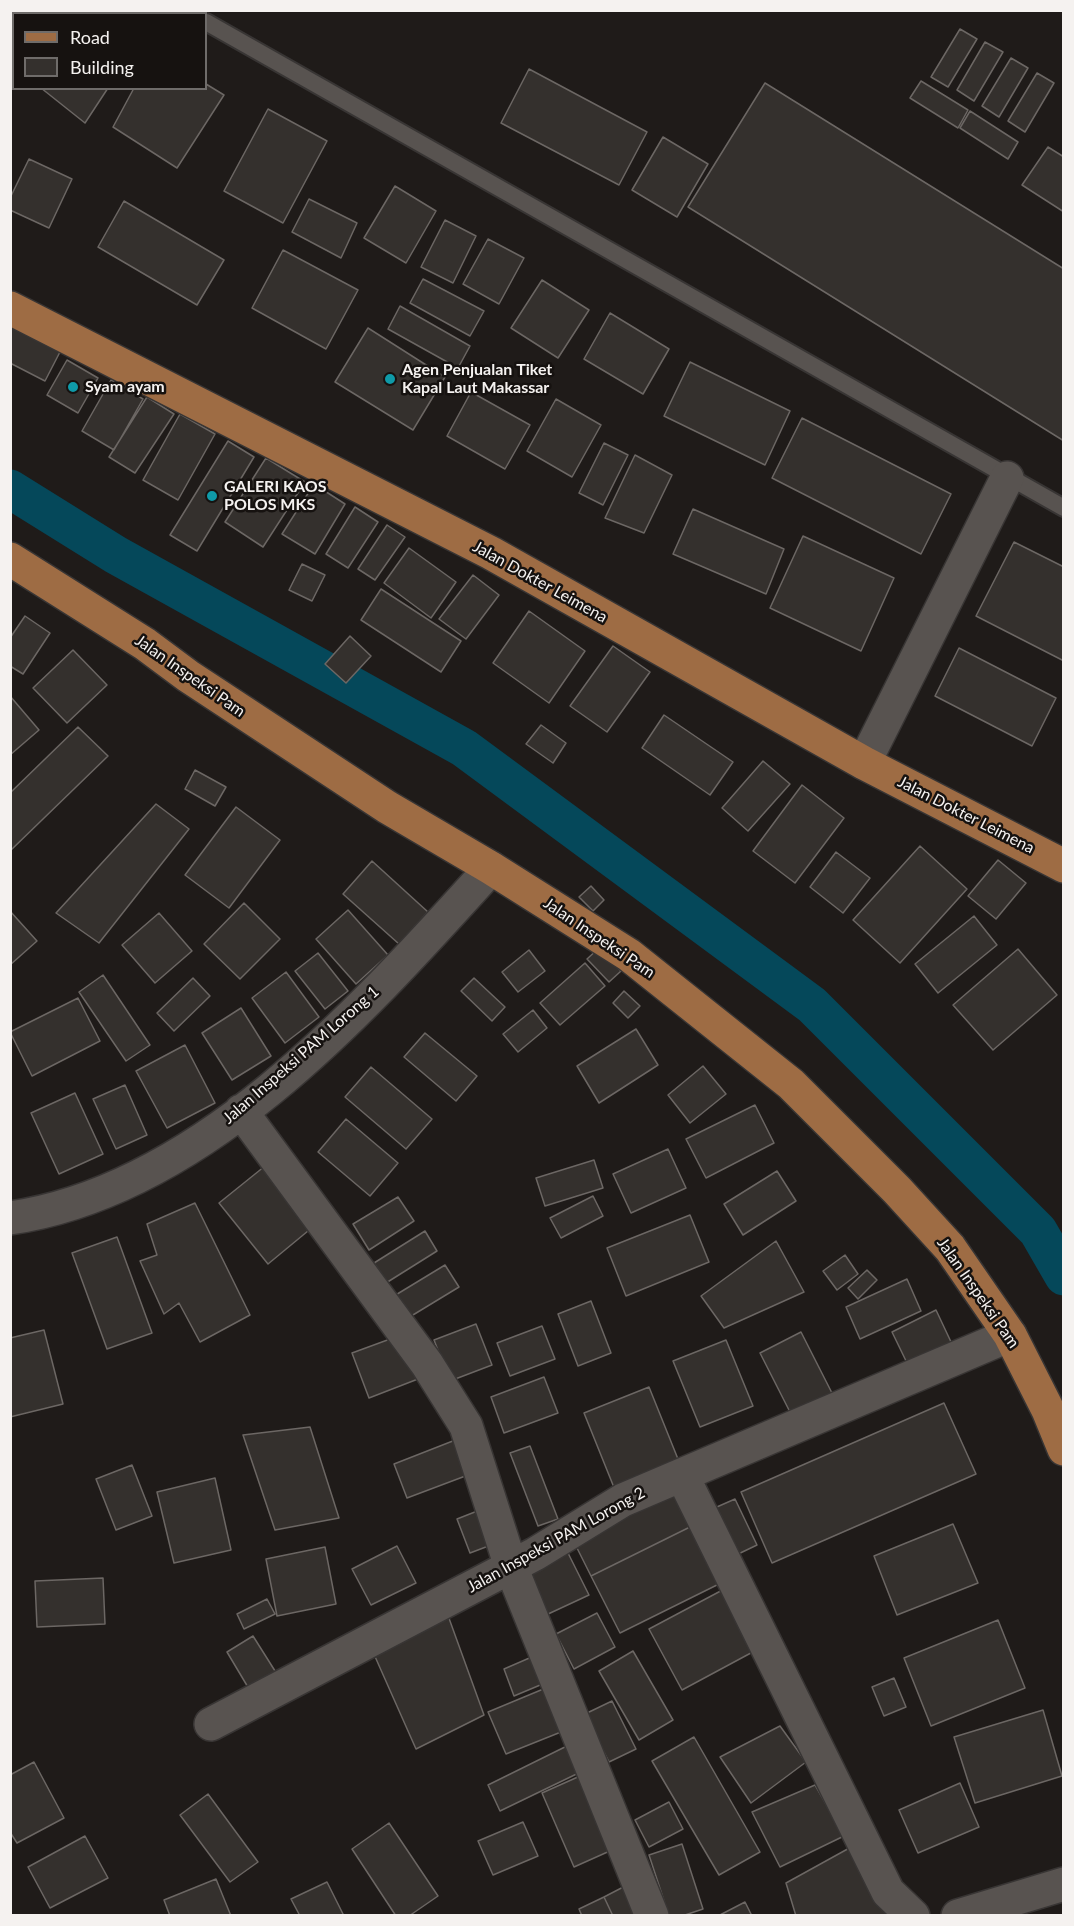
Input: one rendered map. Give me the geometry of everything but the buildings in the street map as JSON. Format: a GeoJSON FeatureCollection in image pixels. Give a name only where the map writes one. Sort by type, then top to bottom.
{"type":"FeatureCollection","features":[{"type":"Feature","properties":{"kind":"main road","name":"Jalan Dokter Leimena"},"geometry":{"type":"LineString","coordinates":[[10,308],[491,553],[864,763],[1064,866]]}},
{"type":"Feature","properties":{"kind":"main road","name":"Jalan Inspeksi Pam"},"geometry":{"type":"LineString","coordinates":[[10,559],[145,644],[188,676],[387,807],[491,868],[629,955],[791,1084],[897,1190],[950,1248],[1010,1335],[1048,1410],[1064,1449]]}},
{"type":"Feature","properties":{"kind":"street"},"geometry":{"type":"LineString","coordinates":[[864,763],[1007,478]]}},
{"type":"Feature","properties":{"kind":"street","name":"Jalan Inspeksi PAM Lorong 1"},"geometry":{"type":"LineString","coordinates":[[10,1218],[77,1202],[142,1175],[198,1143],[242,1111],[327,1038],[403,964],[491,868]]}},
{"type":"Feature","properties":{"kind":"street"},"geometry":{"type":"LineString","coordinates":[[242,1111],[451,1400],[466,1426],[511,1567],[652,1916]]}},
{"type":"Feature","properties":{"kind":"street","name":"Jalan Inspeksi PAM Lorong 2"},"geometry":{"type":"LineString","coordinates":[[212,1724],[511,1567],[623,1500],[1010,1335]]}},
{"type":"Feature","properties":{"kind":"street"},"geometry":{"type":"LineString","coordinates":[[682,1475],[888,1892],[913,1916]]}},
{"type":"Feature","properties":{"kind":"street"},"geometry":{"type":"LineString","coordinates":[[958,1916],[1064,1884]]}},
{"type":"Feature","properties":{"kind":"lane"},"geometry":{"type":"LineString","coordinates":[[207,22],[1007,478],[1064,508]]}},
{"type":"Feature","properties":{"kind":"waterway"},"geometry":{"type":"LineString","coordinates":[[10,489],[116,555],[464,748],[812,1005],[1038,1231],[1064,1276]]}},
{"type":"Feature","properties":{"kind":"place","name":"Agen Penjualan Tiket Kapal Laut Makassar"},"geometry":{"type":"Point","coordinates":[390,379]}},
{"type":"Feature","properties":{"kind":"place","name":"Syam ayam"},"geometry":{"type":"Point","coordinates":[73,387]}},
{"type":"Feature","properties":{"kind":"place","name":"GALERI KAOS POLOS MKS"},"geometry":{"type":"Point","coordinates":[212,496]}}]}
